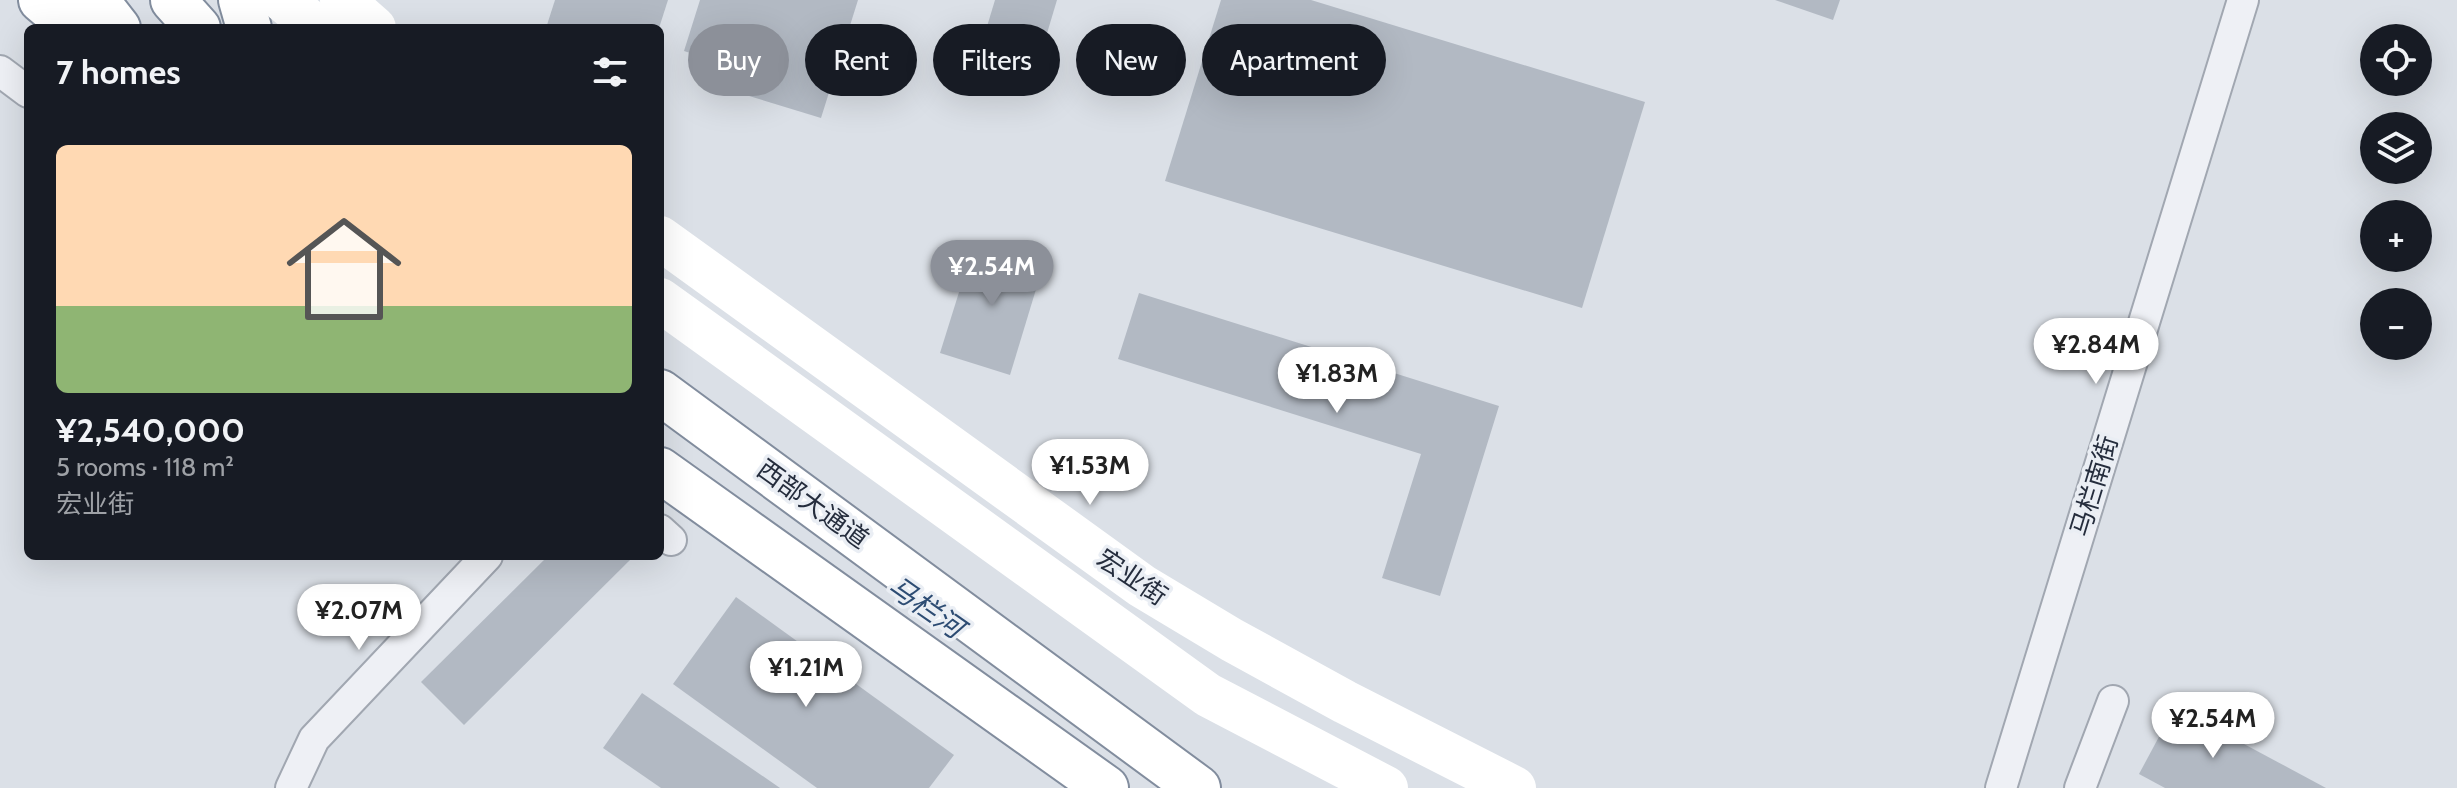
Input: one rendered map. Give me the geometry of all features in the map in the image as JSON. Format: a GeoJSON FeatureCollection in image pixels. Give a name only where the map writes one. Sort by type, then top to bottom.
{"type":"FeatureCollection","features":[{"type":"Feature","properties":{"kind":"main road"},"geometry":{"type":"LineString","coordinates":[[41,0],[69,24]]}},
{"type":"Feature","properties":{"kind":"main road"},"geometry":{"type":"LineString","coordinates":[[96,0],[115,24]]}},
{"type":"Feature","properties":{"kind":"main road"},"geometry":{"type":"LineString","coordinates":[[173,0],[194,24]]}},
{"type":"Feature","properties":{"kind":"main road"},"geometry":{"type":"LineString","coordinates":[[241,0],[248,24]]}},
{"type":"Feature","properties":{"kind":"main road"},"geometry":{"type":"LineString","coordinates":[[283,0],[312,24]]}},
{"type":"Feature","properties":{"kind":"main road"},"geometry":{"type":"LineString","coordinates":[[342,0],[369,24]]}},
{"type":"Feature","properties":{"kind":"main road","name":"宏业街"},"geometry":{"type":"LineString","coordinates":[[664,241],[1142,586],[1333,695],[1514,788]]}},
{"type":"Feature","properties":{"kind":"main road","name":"宏业街"},"geometry":{"type":"LineString","coordinates":[[664,303],[1208,695],[1386,788]]}},
{"type":"Feature","properties":{"kind":"main road","name":"西部大通道"},"geometry":{"type":"LineString","coordinates":[[664,395],[1198,788]]}},
{"type":"Feature","properties":{"kind":"main road"},"geometry":{"type":"LineString","coordinates":[[664,473],[1106,788]]}},
{"type":"Feature","properties":{"kind":"street","name":"马栏南街"},"geometry":{"type":"LineString","coordinates":[[2001,788],[2243,0]]}},
{"type":"Feature","properties":{"kind":"street"},"geometry":{"type":"LineString","coordinates":[[0,71],[24,89]]}},
{"type":"Feature","properties":{"kind":"street"},"geometry":{"type":"LineString","coordinates":[[291,788],[314,739],[483,560]]}},
{"type":"Feature","properties":{"kind":"street"},"geometry":{"type":"LineString","coordinates":[[2080,788],[2113,701]]}},
{"type":"Feature","properties":{"kind":"building"},"geometry":{"type":"Polygon","coordinates":[[[555,0],[668,0],[660,24],[547,24],[555,0]]]}},
{"type":"Feature","properties":{"kind":"building"},"geometry":{"type":"Polygon","coordinates":[[[700,0],[858,0],[850,24],[805,24],[805,96],[828,96],[821,118],[749,96],[789,96],[789,24],[692,24],[700,0]]]}},
{"type":"Feature","properties":{"kind":"building"},"geometry":{"type":"Polygon","coordinates":[[[995,0],[1057,0],[1050,24],[988,24],[995,0]]]}},
{"type":"Feature","properties":{"kind":"building"},"geometry":{"type":"Polygon","coordinates":[[[1221,0],[1311,0],[1645,102],[1582,308],[1165,181],[1202,61],[1202,96],[1386,96],[1386,24],[1214,24],[1221,0]]]}},
{"type":"Feature","properties":{"kind":"building"},"geometry":{"type":"Polygon","coordinates":[[[1775,0],[1840,0],[1833,20],[1775,0]]]}},
{"type":"Feature","properties":{"kind":"building"},"geometry":{"type":"Polygon","coordinates":[[[975,241],[1044,263],[1010,375],[940,353],[975,241]]]}},
{"type":"Feature","properties":{"kind":"building"},"geometry":{"type":"Polygon","coordinates":[[[1139,293],[1499,406],[1440,596],[1382,578],[1421,454],[1118,359],[1139,293]]]}},
{"type":"Feature","properties":{"kind":"building"},"geometry":{"type":"Polygon","coordinates":[[[544,560],[630,560],[464,725],[421,682],[544,560]]]}},
{"type":"Feature","properties":{"kind":"building"},"geometry":{"type":"Polygon","coordinates":[[[736,597],[954,755],[929,788],[817,788],[673,684],[736,597]]]}},
{"type":"Feature","properties":{"kind":"building"},"geometry":{"type":"Polygon","coordinates":[[[642,693],[780,788],[661,788],[603,748],[642,693]]]}},
{"type":"Feature","properties":{"kind":"building"},"geometry":{"type":"Polygon","coordinates":[[[2175,707],[2326,788],[2165,788],[2139,774],[2175,707]]]}},
{"type":"Feature","properties":{"kind":"water label","name":"马栏河"},"geometry":{"type":"Point","coordinates":[926,607]}}]}
